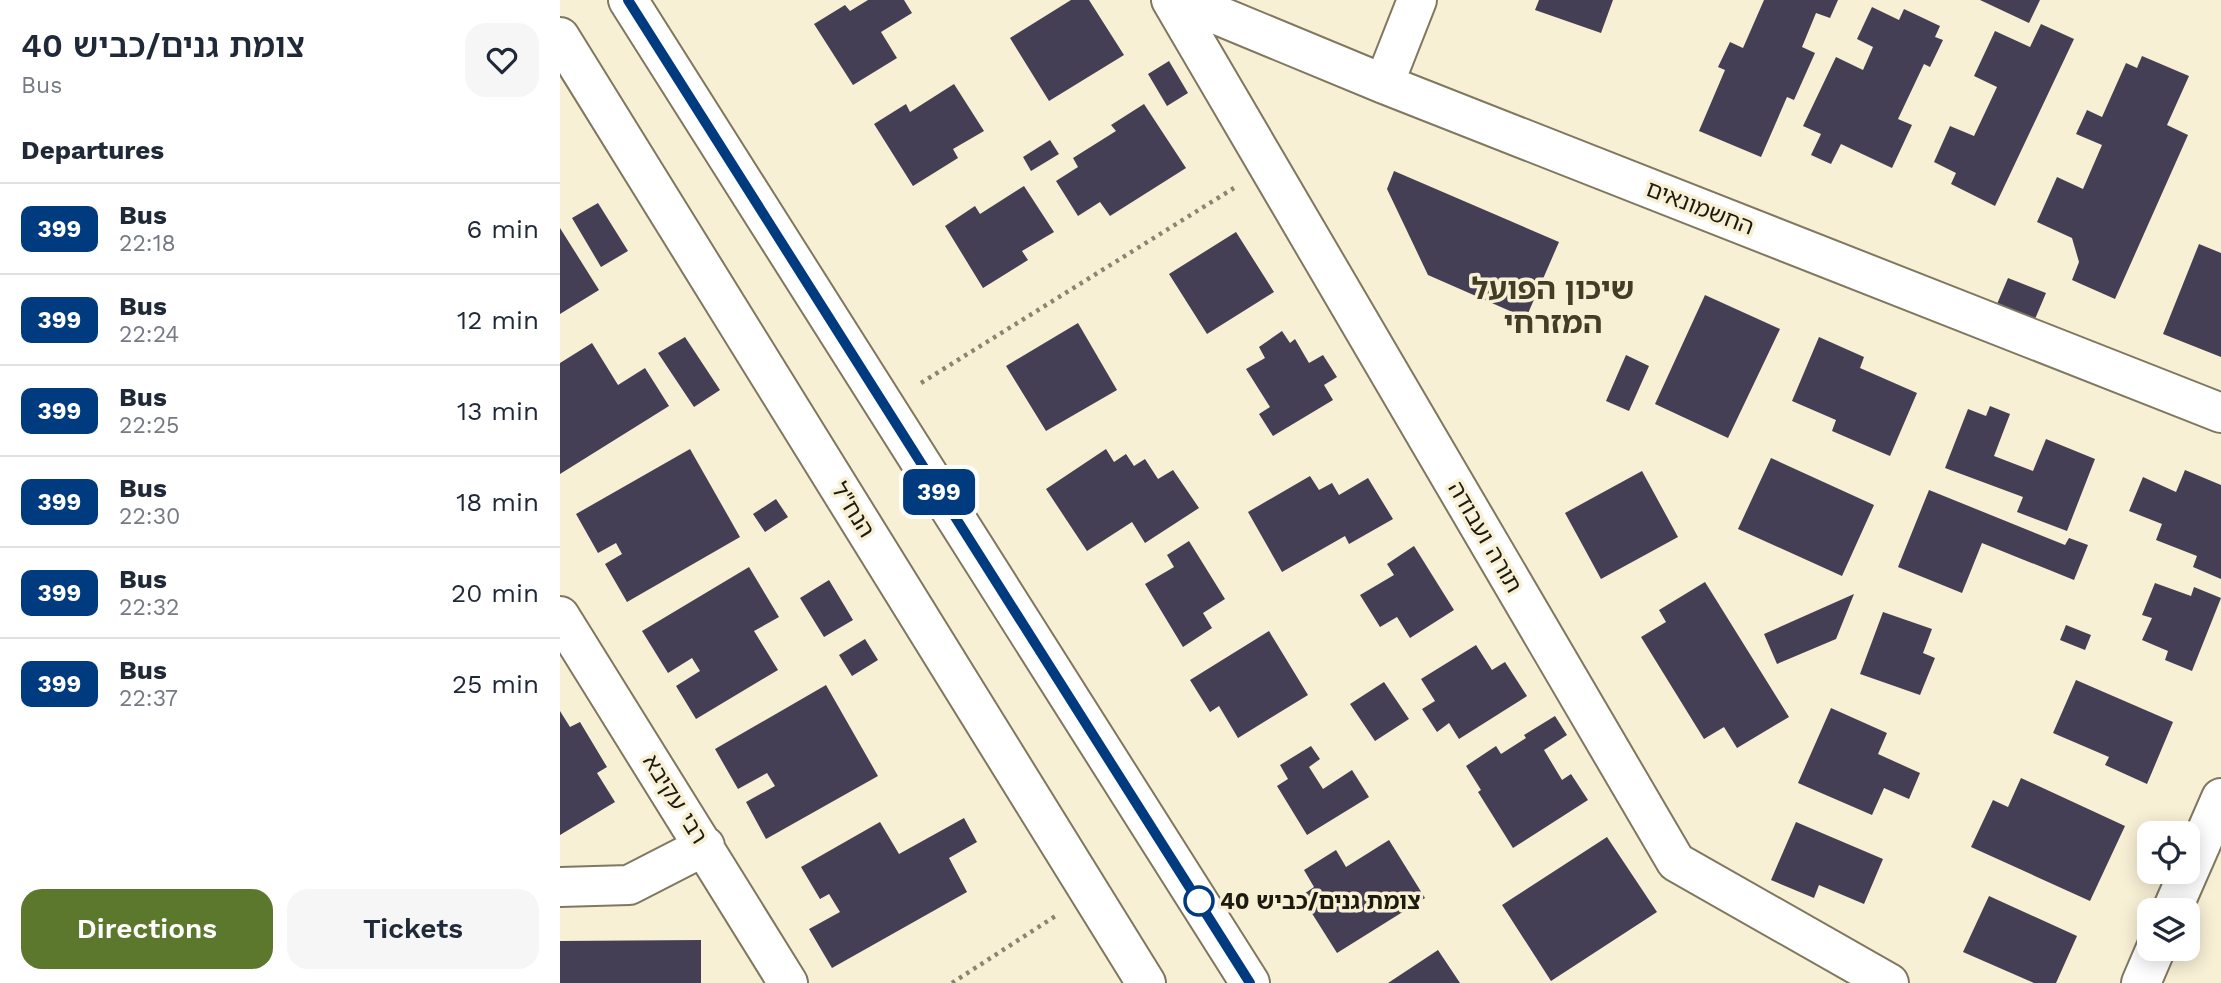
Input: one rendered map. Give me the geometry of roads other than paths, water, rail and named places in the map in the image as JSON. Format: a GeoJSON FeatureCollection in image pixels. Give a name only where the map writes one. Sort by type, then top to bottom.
{"type":"FeatureCollection","features":[{"type":"Feature","properties":{"kind":"main road"},"geometry":{"type":"LineString","coordinates":[[628,0],[1250,983]]}},
{"type":"Feature","properties":{"kind":"main road","name":"תורה ועבודה"},"geometry":{"type":"LineString","coordinates":[[1171,0],[1676,862],[1889,983]]}},
{"type":"Feature","properties":{"kind":"main road","name":"החשמונאים"},"geometry":{"type":"LineString","coordinates":[[1181,0],[1384,84],[2221,413]]}},
{"type":"Feature","properties":{"kind":"main road"},"geometry":{"type":"LineString","coordinates":[[1384,84],[1417,0]]}},
{"type":"Feature","properties":{"kind":"main road","name":"הנח\"ל"},"geometry":{"type":"LineString","coordinates":[[560,37],[1146,983]]}},
{"type":"Feature","properties":{"kind":"main road","name":"רבי עקיבא"},"geometry":{"type":"LineString","coordinates":[[560,616],[788,983]]}},
{"type":"Feature","properties":{"kind":"main road"},"geometry":{"type":"LineString","coordinates":[[2177,898],[2221,798]]}},
{"type":"Feature","properties":{"kind":"main road"},"geometry":{"type":"LineString","coordinates":[[560,887],[629,885],[705,846]]}},
{"type":"Feature","properties":{"kind":"main road"},"geometry":{"type":"LineString","coordinates":[[2141,983],[2150,961]]}},
{"type":"Feature","properties":{"kind":"place","name":"צומת גנים/כביש 40"},"geometry":{"type":"Point","coordinates":[1199,901]}},
{"type":"Feature","properties":{"kind":"district","name":"שיכון הפועל המזרחי"},"geometry":{"type":"Point","coordinates":[1553,305]}}]}
